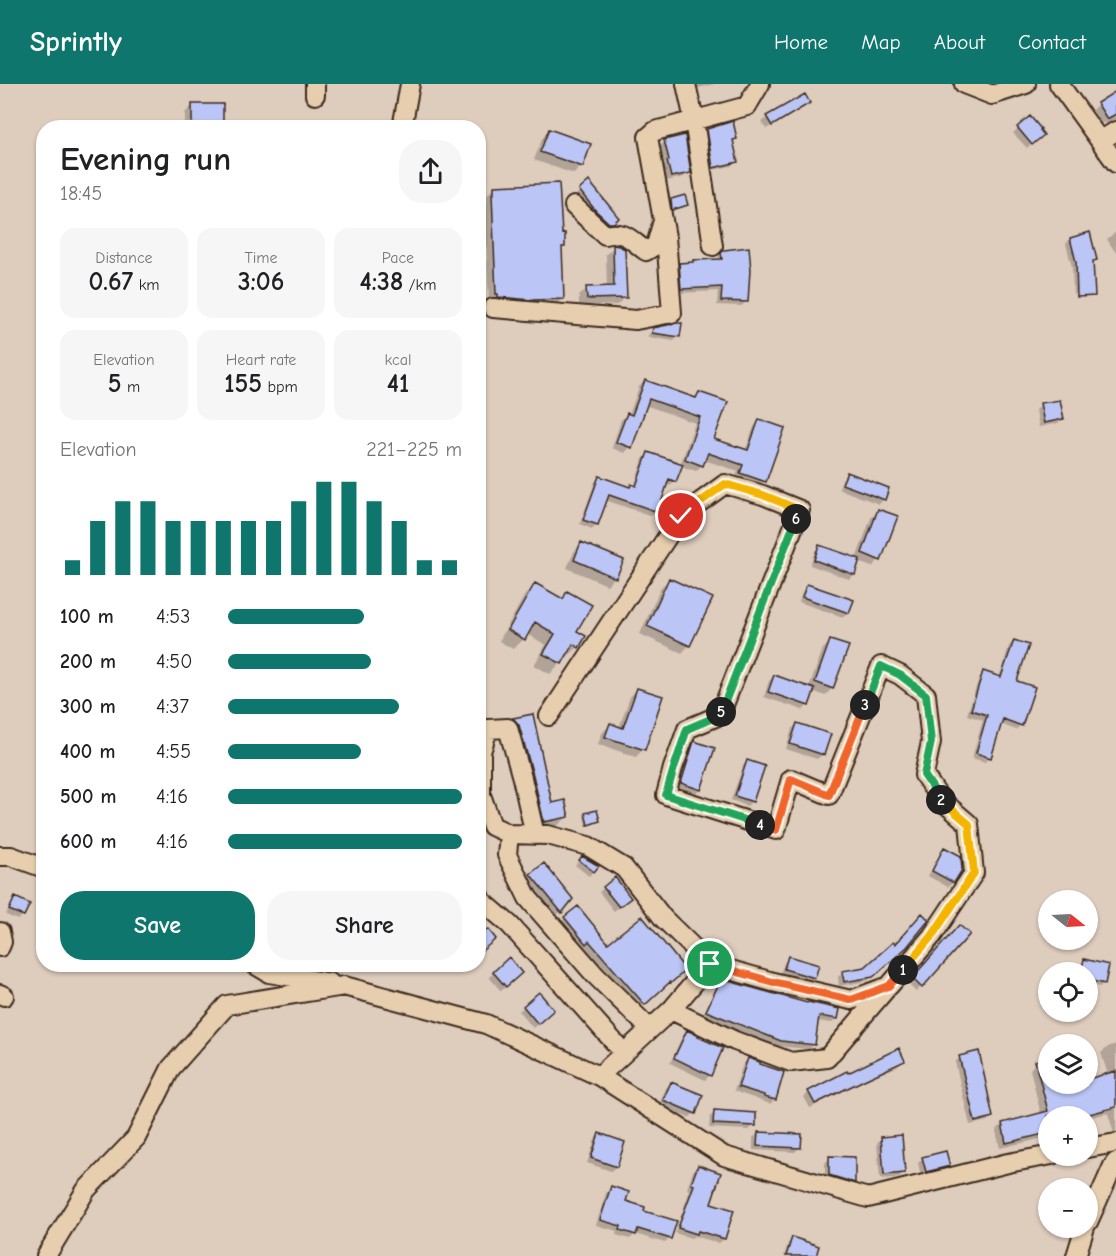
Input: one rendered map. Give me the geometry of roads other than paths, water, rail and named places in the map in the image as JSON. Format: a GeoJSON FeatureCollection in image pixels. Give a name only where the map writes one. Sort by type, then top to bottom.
{"type":"FeatureCollection","features":[{"type":"Feature","properties":{"kind":"street"},"geometry":{"type":"LineString","coordinates":[[404,120],[411,84]]}},
{"type":"Feature","properties":{"kind":"street"},"geometry":{"type":"LineString","coordinates":[[686,84],[694,120],[713,246]]}},
{"type":"Feature","properties":{"kind":"street"},"geometry":{"type":"LineString","coordinates":[[493,308],[636,320],[672,313],[666,237],[648,136],[655,131],[747,106],[760,84]]}},
{"type":"Feature","properties":{"kind":"street"},"geometry":{"type":"LineString","coordinates":[[964,84],[992,95],[1026,84]]}},
{"type":"Feature","properties":{"kind":"street"},"geometry":{"type":"LineString","coordinates":[[1059,84],[1116,163]]}},
{"type":"Feature","properties":{"kind":"street"},"geometry":{"type":"LineString","coordinates":[[1100,141],[1116,131]]}},
{"type":"Feature","properties":{"kind":"street"},"geometry":{"type":"LineString","coordinates":[[574,206],[605,236],[615,233],[629,236],[646,251],[656,244],[663,219]]}},
{"type":"Feature","properties":{"kind":"street"},"geometry":{"type":"LineString","coordinates":[[549,716],[681,516],[725,484],[763,495],[800,510],[720,715],[687,729],[666,795],[776,830],[791,779],[829,795],[881,666],[900,675],[926,695],[931,742],[924,775],[940,799],[969,824],[974,873],[932,936],[827,1058],[791,1062],[735,1041],[671,1010]]}},
{"type":"Feature","properties":{"kind":"street"},"geometry":{"type":"LineString","coordinates":[[486,736],[488,729],[508,728],[535,835]]}},
{"type":"Feature","properties":{"kind":"street"},"geometry":{"type":"LineString","coordinates":[[486,809],[492,826],[509,834],[548,835],[588,846],[624,868],[663,918],[710,964],[773,982],[851,1000],[889,986]]}},
{"type":"Feature","properties":{"kind":"street"},"geometry":{"type":"LineString","coordinates":[[509,834],[507,855],[528,898],[596,975],[650,1029]]}},
{"type":"Feature","properties":{"kind":"street"},"geometry":{"type":"LineString","coordinates":[[0,856],[11,856],[36,865]]}},
{"type":"Feature","properties":{"kind":"street"},"geometry":{"type":"LineString","coordinates":[[486,904],[510,925],[624,1053]]}},
{"type":"Feature","properties":{"kind":"street"},"geometry":{"type":"LineString","coordinates":[[0,932],[2,942],[0,947]]}},
{"type":"Feature","properties":{"kind":"street"},"geometry":{"type":"LineString","coordinates":[[599,1076],[671,1010],[710,964]]}},
{"type":"Feature","properties":{"kind":"street"},"geometry":{"type":"LineString","coordinates":[[267,972],[344,986],[486,1024],[599,1076],[724,1156],[868,1198],[1038,1158]]}},
{"type":"Feature","properties":{"kind":"street"},"geometry":{"type":"LineString","coordinates":[[46,1256],[86,1190],[136,1138],[171,1068],[227,1005],[344,986]]}},
{"type":"Feature","properties":{"kind":"street"},"geometry":{"type":"LineString","coordinates":[[1098,1146],[1116,1143]]}},
{"type":"Feature","properties":{"kind":"street"},"geometry":{"type":"LineString","coordinates":[[1098,1200],[1116,1162]]}},
{"type":"Feature","properties":{"kind":"street"},"geometry":{"type":"LineString","coordinates":[[1076,1256],[1082,1238]]}}]}
